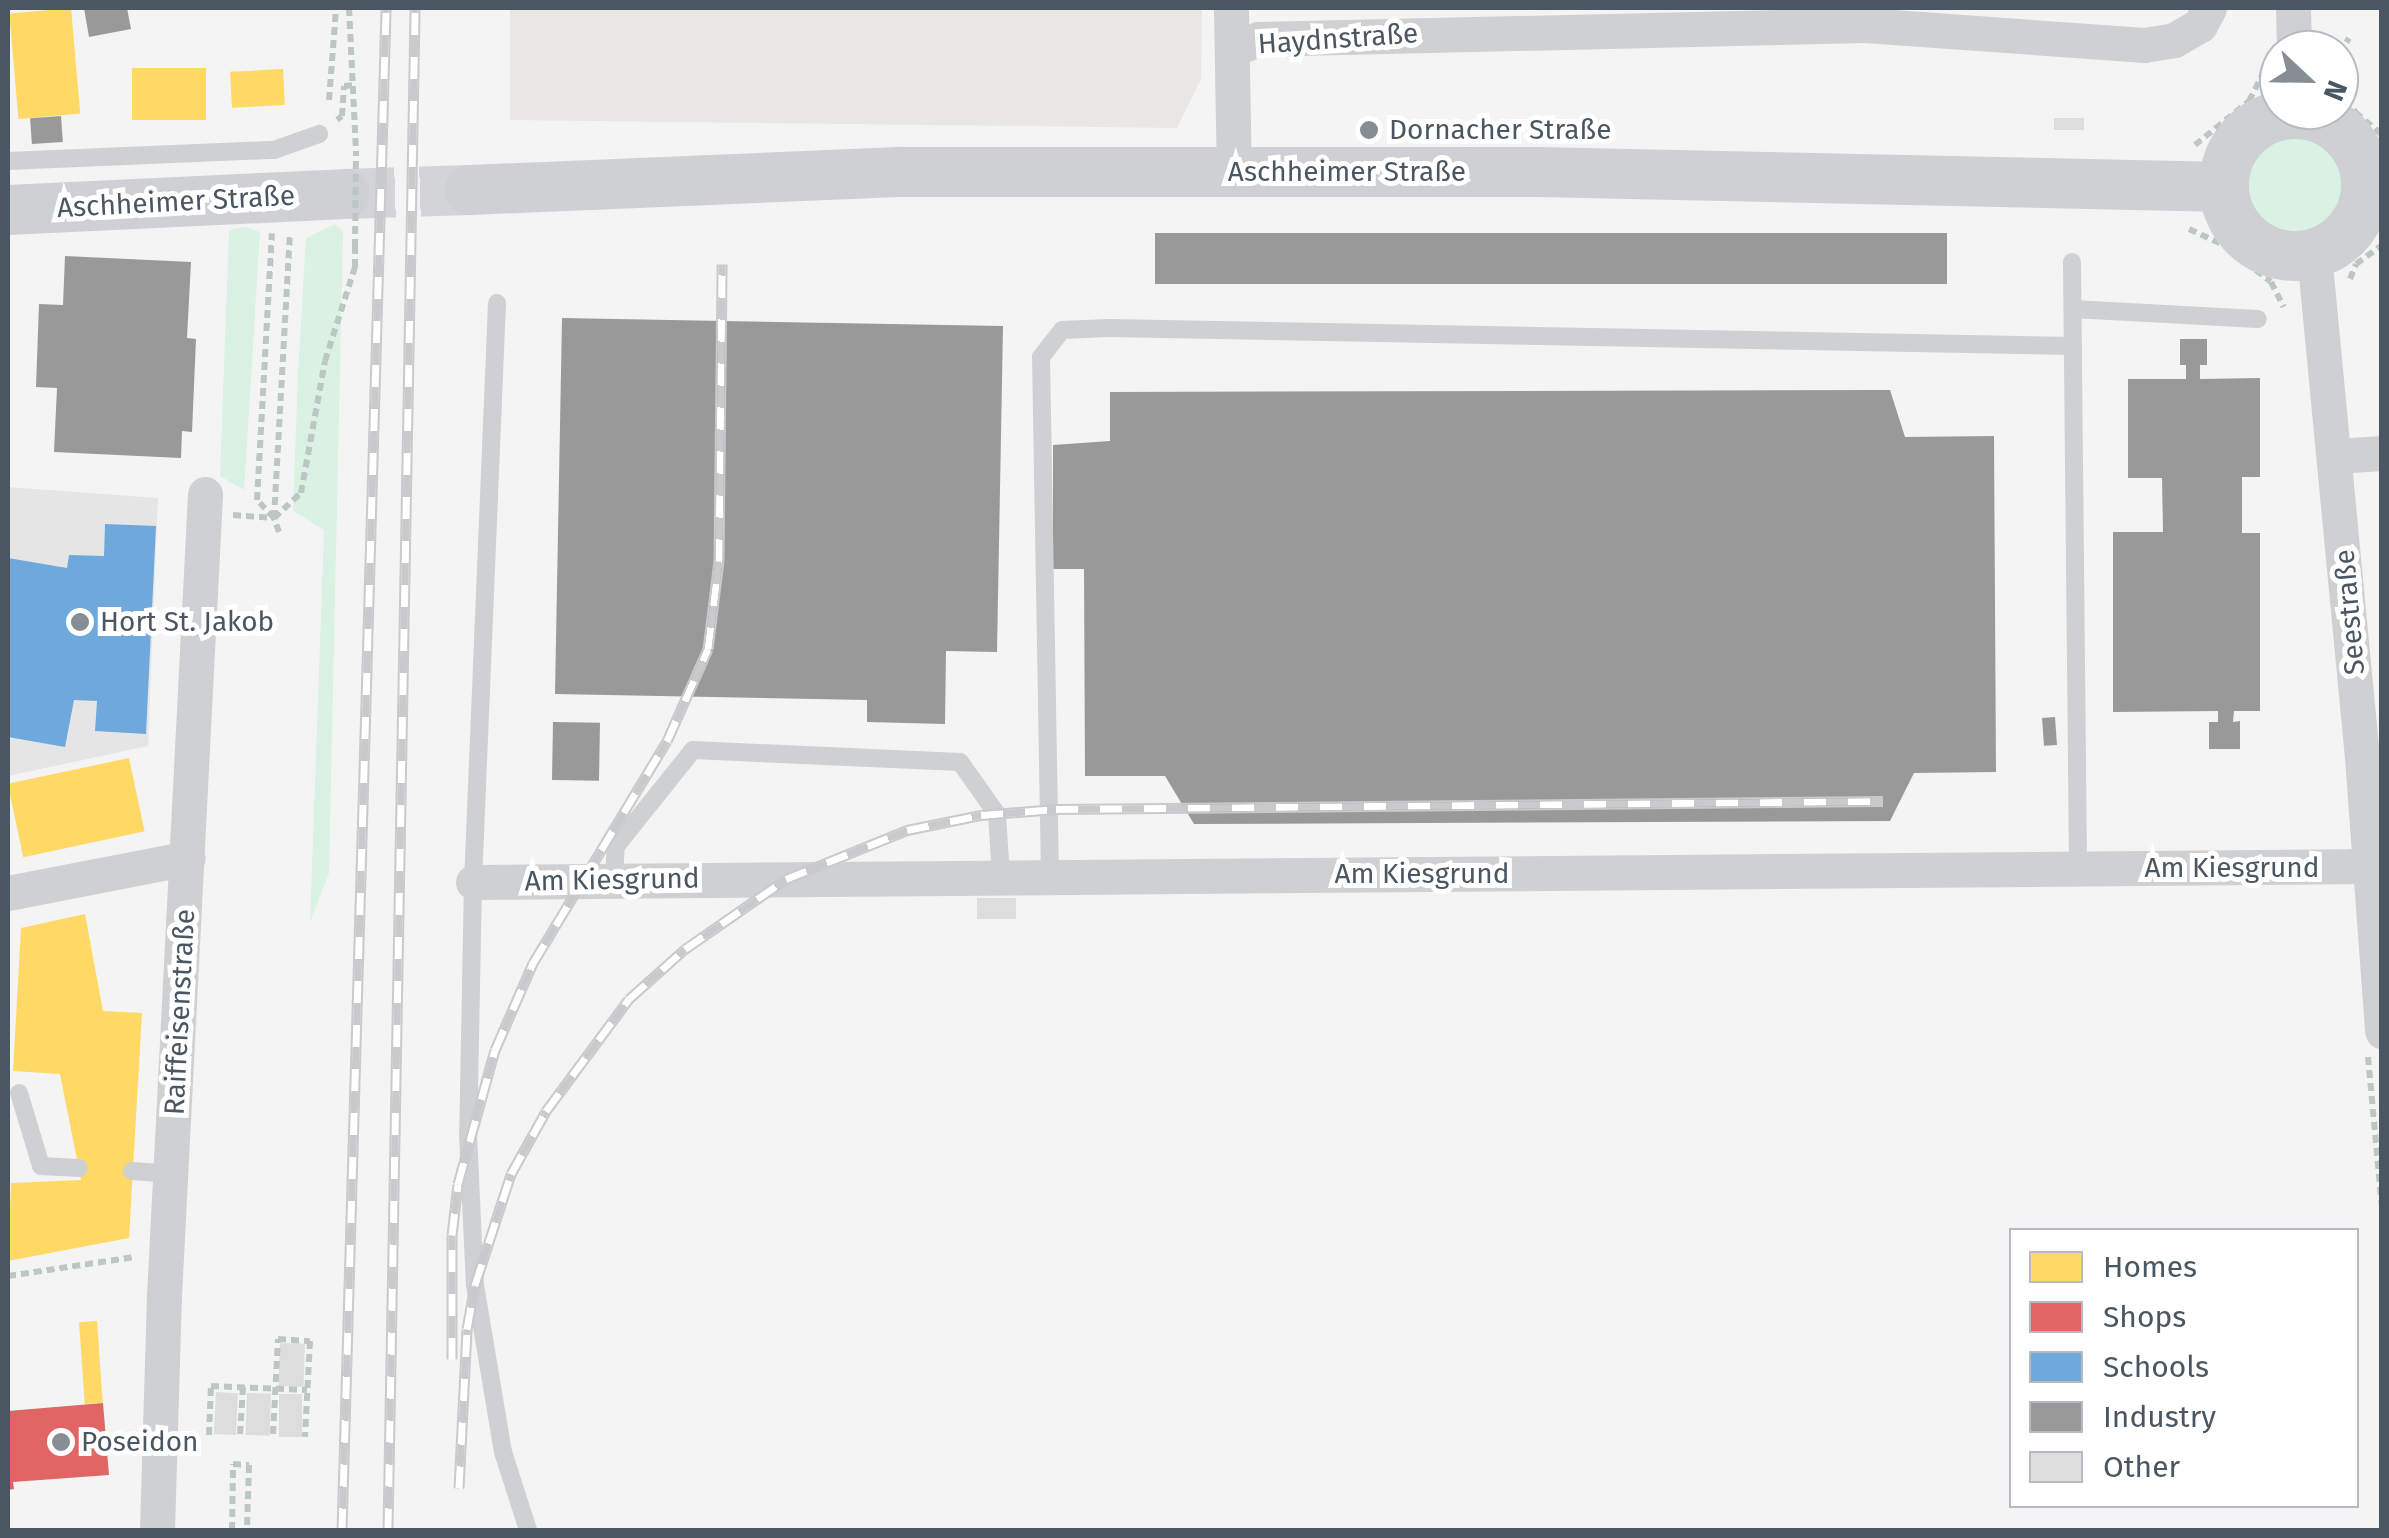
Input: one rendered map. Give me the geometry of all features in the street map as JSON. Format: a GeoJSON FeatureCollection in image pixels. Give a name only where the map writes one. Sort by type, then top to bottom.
{"type":"FeatureCollection","features":[{"type":"Feature","properties":{"kind":"main road"},"geometry":{"type":"LineString","coordinates":[[2259,127],[2246,136],[2228,164],[2224,187],[2228,208],[2252,242],[2271,252],[2314,254],[2350,230],[2374,191],[2355,146],[2335,130]]}},
{"type":"Feature","properties":{"kind":"main road","name":"Aschheimer Straße"},"geometry":{"type":"LineString","coordinates":[[8,210],[350,172]]}},
{"type":"Feature","properties":{"kind":"main road","name":"Aschheimer Straße"},"geometry":{"type":"LineString","coordinates":[[470,190],[904,172],[1538,172],[2224,187]]}},
{"type":"Feature","properties":{"kind":"street"},"geometry":{"type":"LineString","coordinates":[[1231,8],[1234,172]]}},
{"type":"Feature","properties":{"kind":"street","name":"Haydnstraße"},"geometry":{"type":"LineString","coordinates":[[1232,50],[1258,39],[1463,20],[1864,26],[2144,45],[2174,40],[2200,26],[2208,8]]}},
{"type":"Feature","properties":{"kind":"street","name":"Seestraße"},"geometry":{"type":"LineString","coordinates":[[2314,254],[2372,866],[2374,1038]]}},
{"type":"Feature","properties":{"kind":"street"},"geometry":{"type":"LineString","coordinates":[[2336,456],[2382,453]]}},
{"type":"Feature","properties":{"kind":"street","name":"Raiffeisenstraße"},"geometry":{"type":"LineString","coordinates":[[156,1530],[166,1252],[204,504]]}},
{"type":"Feature","properties":{"kind":"street"},"geometry":{"type":"LineString","coordinates":[[8,893],[188,858]]}},
{"type":"Feature","properties":{"kind":"street","name":"Am Kiesgrund"},"geometry":{"type":"LineString","coordinates":[[473,882],[2372,866]]}},
{"type":"Feature","properties":{"kind":"lane","name":"Aschheimer Straße"},"geometry":{"type":"LineString","coordinates":[[8,162],[274,150],[319,134]]}},
{"type":"Feature","properties":{"kind":"lane"},"geometry":{"type":"LineString","coordinates":[[2072,262],[2078,869]]}},
{"type":"Feature","properties":{"kind":"lane"},"geometry":{"type":"LineString","coordinates":[[497,303],[473,882],[468,1133],[475,1285],[503,1452],[528,1530]]}},
{"type":"Feature","properties":{"kind":"lane"},"geometry":{"type":"LineString","coordinates":[[2072,309],[2258,319]]}},
{"type":"Feature","properties":{"kind":"lane"},"geometry":{"type":"LineString","coordinates":[[1050,877],[1040,357],[1062,330],[2073,346]]}},
{"type":"Feature","properties":{"kind":"lane"},"geometry":{"type":"LineString","coordinates":[[614,879],[616,846],[693,750],[960,762],[997,814],[1001,878]]}},
{"type":"Feature","properties":{"kind":"lane"},"geometry":{"type":"LineString","coordinates":[[20,1093],[41,1166],[79,1168]]}},
{"type":"Feature","properties":{"kind":"lane"},"geometry":{"type":"LineString","coordinates":[[132,1171],[171,1174]]}},
{"type":"Feature","properties":{"kind":"path"},"geometry":{"type":"LineString","coordinates":[[328,100],[336,8]]}},
{"type":"Feature","properties":{"kind":"path"},"geometry":{"type":"LineString","coordinates":[[274,518],[301,492],[325,362],[355,267],[350,172],[356,85],[349,8]]}},
{"type":"Feature","properties":{"kind":"path"},"geometry":{"type":"LineString","coordinates":[[2180,148],[2210,136],[2227,122],[2248,101],[2259,80]]}},
{"type":"Feature","properties":{"kind":"path"},"geometry":{"type":"LineString","coordinates":[[319,134],[342,116],[344,86],[356,85]]}},
{"type":"Feature","properties":{"kind":"path"},"geometry":{"type":"LineString","coordinates":[[2359,115],[2382,136]]}},
{"type":"Feature","properties":{"kind":"path"},"geometry":{"type":"LineString","coordinates":[[2179,226],[2225,246],[2271,282],[2280,299]]}},
{"type":"Feature","properties":{"kind":"path"},"geometry":{"type":"LineString","coordinates":[[272,235],[258,500],[274,518],[279,532]]}},
{"type":"Feature","properties":{"kind":"path"},"geometry":{"type":"LineString","coordinates":[[274,518],[290,237]]}},
{"type":"Feature","properties":{"kind":"path"},"geometry":{"type":"LineString","coordinates":[[204,504],[274,518]]}},
{"type":"Feature","properties":{"kind":"path"},"geometry":{"type":"LineString","coordinates":[[2374,1038],[2382,1209]]}},
{"type":"Feature","properties":{"kind":"path"},"geometry":{"type":"LineString","coordinates":[[8,1276],[166,1252]]}},
{"type":"Feature","properties":{"kind":"path"},"geometry":{"type":"LineString","coordinates":[[272,1434],[278,1339],[310,1341],[305,1437]]}},
{"type":"Feature","properties":{"kind":"path"},"geometry":{"type":"LineString","coordinates":[[238,1385],[240,1434]]}},
{"type":"Feature","properties":{"kind":"path"},"geometry":{"type":"LineString","coordinates":[[208,1434],[211,1386],[307,1390]]}},
{"type":"Feature","properties":{"kind":"path"},"geometry":{"type":"LineString","coordinates":[[232,1530],[234,1464],[249,1465],[247,1530]]}},
{"type":"Feature","properties":{"kind":"shaded area"},"geometry":{"type":"Polygon","coordinates":[[[510,8],[1202,8],[1201,79],[1177,128],[510,120],[510,8]]]}},
{"type":"Feature","properties":{"kind":"shaded area","name":"Hort St. Jakob"},"geometry":{"type":"Polygon","coordinates":[[[8,487],[158,498],[148,746],[8,776],[8,487]]]}},
{"type":"Feature","properties":{"kind":"green space"},"geometry":{"type":"Polygon","coordinates":[[[2287,134],[2307,134],[2332,148],[2343,164],[2343,202],[2332,218],[2307,232],[2287,232],[2270,224],[2256,210],[2248,193],[2248,173],[2256,156],[2270,142],[2287,134]]]}},
{"type":"Feature","properties":{"kind":"green space"},"geometry":{"type":"Polygon","coordinates":[[[335,224],[343,231],[329,873],[310,922],[324,530],[293,511],[306,238],[335,224]]]}},
{"type":"Feature","properties":{"kind":"green space"},"geometry":{"type":"Polygon","coordinates":[[[245,227],[260,232],[244,490],[220,476],[229,230],[245,227]]]}},
{"type":"Feature","properties":{"kind":"building: Homes"},"geometry":{"type":"Polygon","coordinates":[[[71,8],[80,114],[18,119],[9,13],[71,8]]]}},
{"type":"Feature","properties":{"kind":"building: Homes"},"geometry":{"type":"Polygon","coordinates":[[[132,68],[206,68],[206,120],[132,120],[132,68]]]}},
{"type":"Feature","properties":{"kind":"building: Homes"},"geometry":{"type":"Polygon","coordinates":[[[283,69],[285,105],[232,108],[230,72],[283,69]]]}},
{"type":"Feature","properties":{"kind":"building: Homes"},"geometry":{"type":"Polygon","coordinates":[[[129,758],[145,831],[23,857],[8,784],[129,758]]]}},
{"type":"Feature","properties":{"kind":"building: Homes"},"geometry":{"type":"Polygon","coordinates":[[[85,914],[103,1011],[142,1013],[129,1238],[8,1261],[11,1183],[81,1180],[60,1074],[13,1071],[21,928],[85,914]]]}},
{"type":"Feature","properties":{"kind":"building: Homes"},"geometry":{"type":"Polygon","coordinates":[[[97,1321],[103,1403],[85,1404],[79,1322],[97,1321]]]}},
{"type":"Feature","properties":{"kind":"building: Shops"},"geometry":{"type":"Polygon","coordinates":[[[103,1403],[109,1475],[13,1482],[14,1489],[8,1490],[8,1411],[103,1403]]]}},
{"type":"Feature","properties":{"kind":"building: Schools","name":"Hort St. Jakob"},"geometry":{"type":"Polygon","coordinates":[[[105,524],[156,526],[146,734],[95,731],[97,701],[74,700],[65,747],[8,737],[8,558],[67,568],[69,555],[104,556],[105,524]]]}},
{"type":"Feature","properties":{"kind":"building: Industry"},"geometry":{"type":"Polygon","coordinates":[[[84,8],[127,8],[131,29],[89,37],[84,8]]]}},
{"type":"Feature","properties":{"kind":"building: Industry"},"geometry":{"type":"Polygon","coordinates":[[[61,116],[63,142],[32,144],[30,118],[61,116]]]}},
{"type":"Feature","properties":{"kind":"building: Industry"},"geometry":{"type":"Polygon","coordinates":[[[1155,233],[1947,233],[1947,284],[1155,284],[1155,233]]]}},
{"type":"Feature","properties":{"kind":"building: Industry"},"geometry":{"type":"Polygon","coordinates":[[[65,256],[191,262],[187,338],[196,339],[192,432],[182,431],[181,458],[54,452],[57,388],[36,387],[39,304],[63,305],[65,256]]]}},
{"type":"Feature","properties":{"kind":"building: Industry"},"geometry":{"type":"Polygon","coordinates":[[[562,318],[1003,326],[997,652],[946,651],[945,724],[867,722],[867,700],[555,694],[562,318]]]}},
{"type":"Feature","properties":{"kind":"building: Industry"},"geometry":{"type":"Polygon","coordinates":[[[2180,339],[2207,339],[2207,365],[2200,365],[2200,379],[2260,378],[2260,477],[2242,477],[2242,533],[2260,533],[2260,711],[2234,711],[2233,722],[2240,721],[2240,749],[2209,749],[2209,722],[2218,722],[2218,711],[2113,712],[2113,532],[2163,532],[2162,478],[2128,478],[2128,379],[2186,379],[2186,365],[2180,365],[2180,339]]]}},
{"type":"Feature","properties":{"kind":"building: Industry"},"geometry":{"type":"Polygon","coordinates":[[[1890,390],[1905,437],[1994,436],[1996,772],[1914,773],[1890,821],[1194,824],[1165,776],[1085,776],[1084,569],[1053,569],[1053,445],[1110,441],[1110,392],[1890,390]]]}},
{"type":"Feature","properties":{"kind":"building: Industry"},"geometry":{"type":"Polygon","coordinates":[[[2055,717],[2057,745],[2044,746],[2042,718],[2055,717]]]}},
{"type":"Feature","properties":{"kind":"building: Industry"},"geometry":{"type":"Polygon","coordinates":[[[553,722],[600,723],[599,781],[552,780],[553,722]]]}},
{"type":"Feature","properties":{"kind":"building: Other"},"geometry":{"type":"Polygon","coordinates":[[[2054,118],[2084,118],[2084,130],[2054,130],[2054,118]]]}},
{"type":"Feature","properties":{"kind":"building: Other"},"geometry":{"type":"Polygon","coordinates":[[[977,898],[1016,898],[1016,919],[977,919],[977,898]]]}},
{"type":"Feature","properties":{"kind":"building: Other"},"geometry":{"type":"Polygon","coordinates":[[[280,1343],[305,1344],[303,1387],[278,1386],[280,1343]]]}},
{"type":"Feature","properties":{"kind":"building: Other"},"geometry":{"type":"Polygon","coordinates":[[[216,1392],[238,1393],[236,1435],[214,1434],[216,1392]]]}},
{"type":"Feature","properties":{"kind":"building: Other"},"geometry":{"type":"Polygon","coordinates":[[[247,1393],[271,1394],[270,1436],[246,1435],[247,1393]]]}},
{"type":"Feature","properties":{"kind":"building: Other"},"geometry":{"type":"Polygon","coordinates":[[[279,1394],[302,1394],[302,1437],[279,1437],[279,1394]]]}},
{"type":"Feature","properties":{"kind":"tunnel"},"geometry":{"type":"LineString","coordinates":[[345,194],[470,190]]}},
{"type":"Feature","properties":{"kind":"railway"},"geometry":{"type":"LineString","coordinates":[[342,1530],[386,8]]}},
{"type":"Feature","properties":{"kind":"railway"},"geometry":{"type":"LineString","coordinates":[[388,1530],[415,8]]}},
{"type":"Feature","properties":{"kind":"railway"},"geometry":{"type":"LineString","coordinates":[[452,1359],[452,1235],[458,1184],[495,1050],[533,963],[667,741],[708,649],[719,561],[722,264]]}},
{"type":"Feature","properties":{"kind":"railway"},"geometry":{"type":"LineString","coordinates":[[459,1488],[467,1329],[475,1285],[511,1174],[546,1111],[629,999],[685,949],[786,879],[907,830],[981,815],[1056,809],[1883,801]]}},
{"type":"Feature","properties":{"kind":"place","name":"Dornacher Straße"},"geometry":{"type":"Point","coordinates":[1369,130]}},
{"type":"Feature","properties":{"kind":"place","name":"Hort St. Jakob"},"geometry":{"type":"Point","coordinates":[80,622]}},
{"type":"Feature","properties":{"kind":"place","name":"Poseidon"},"geometry":{"type":"Point","coordinates":[61,1442]}}]}
